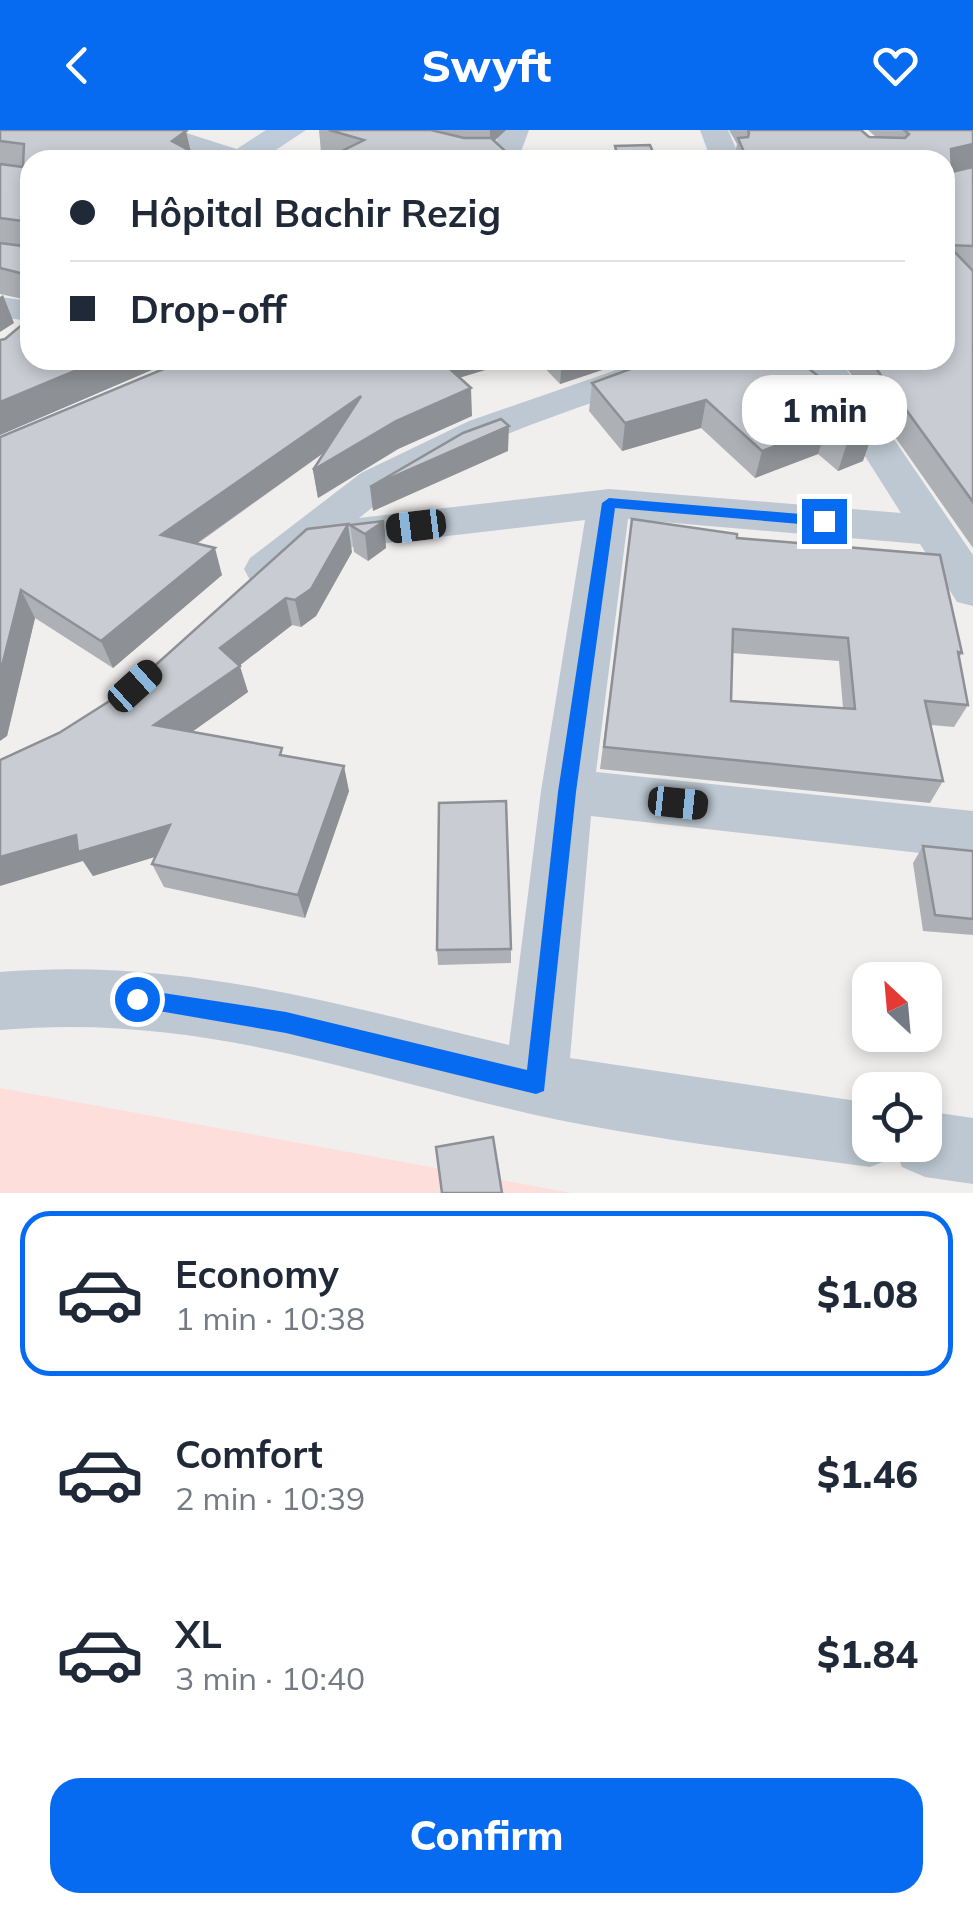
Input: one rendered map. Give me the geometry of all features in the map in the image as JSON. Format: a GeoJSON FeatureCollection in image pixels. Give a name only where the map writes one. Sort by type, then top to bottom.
{"type":"FeatureCollection","features":[{"type":"Feature","properties":{"kind":"main road"},"geometry":{"type":"LineString","coordinates":[[254,150],[289,130]]}},
{"type":"Feature","properties":{"kind":"street"},"geometry":{"type":"LineString","coordinates":[[150,130],[211,150]]}},
{"type":"Feature","properties":{"kind":"street"},"geometry":{"type":"LineString","coordinates":[[231,601],[300,540],[375,483],[483,430],[652,370]]}},
{"type":"Feature","properties":{"kind":"street"},"geometry":{"type":"LineString","coordinates":[[828,370],[973,590]]}},
{"type":"Feature","properties":{"kind":"street"},"geometry":{"type":"LineString","coordinates":[[300,540],[609,503],[932,530]]}},
{"type":"Feature","properties":{"kind":"street"},"geometry":{"type":"LineString","coordinates":[[536,1083],[567,792],[609,503]]}},
{"type":"Feature","properties":{"kind":"street"},"geometry":{"type":"LineString","coordinates":[[567,792],[973,835]]}},
{"type":"Feature","properties":{"kind":"street"},"geometry":{"type":"LineString","coordinates":[[0,1001],[59,992],[176,1002],[286,1023],[536,1083],[852,1132]]}},
{"type":"Feature","properties":{"kind":"street"},"geometry":{"type":"LineString","coordinates":[[942,1146],[973,1151]]}},
{"type":"Feature","properties":{"kind":"shaded area"},"geometry":{"type":"Polygon","coordinates":[[[0,1088],[572,1193],[0,1193],[0,1088]]]}},
{"type":"Feature","properties":{"kind":"building"},"geometry":{"type":"Polygon","coordinates":[[[0,130],[182,130],[186,131],[172,141],[189,150],[24,150],[24,144],[0,141],[0,130]]]}},
{"type":"Feature","properties":{"kind":"building"},"geometry":{"type":"Polygon","coordinates":[[[329,130],[431,130],[464,138],[491,138],[504,150],[344,150],[364,140],[329,130]]]}},
{"type":"Feature","properties":{"kind":"building"},"geometry":{"type":"Polygon","coordinates":[[[748,130],[861,130],[869,137],[905,138],[909,134],[904,130],[973,130],[973,144],[951,150],[743,150],[738,138],[748,137],[748,130]]]}},
{"type":"Feature","properties":{"kind":"building"},"geometry":{"type":"Polygon","coordinates":[[[650,145],[652,150],[616,150],[615,146],[650,145]]]}},
{"type":"Feature","properties":{"kind":"building"},"geometry":{"type":"Polygon","coordinates":[[[0,164],[20,167],[20,221],[0,218],[0,164]]]}},
{"type":"Feature","properties":{"kind":"building"},"geometry":{"type":"Polygon","coordinates":[[[973,167],[973,246],[955,245],[955,171],[973,167]]]}},
{"type":"Feature","properties":{"kind":"building"},"geometry":{"type":"Polygon","coordinates":[[[0,243],[20,246],[20,273],[0,268],[0,243]]]}},
{"type":"Feature","properties":{"kind":"building"},"geometry":{"type":"Polygon","coordinates":[[[955,252],[973,271],[973,502],[877,370],[955,370],[955,252]]]}},
{"type":"Feature","properties":{"kind":"building"},"geometry":{"type":"Polygon","coordinates":[[[20,326],[20,370],[77,370],[0,402],[0,340],[20,326]]]}},
{"type":"Feature","properties":{"kind":"building"},"geometry":{"type":"Polygon","coordinates":[[[161,370],[451,370],[471,388],[396,421],[313,470],[361,396],[161,535],[215,548],[101,641],[21,590],[0,674],[0,437],[161,370]]]}},
{"type":"Feature","properties":{"kind":"building"},"geometry":{"type":"Polygon","coordinates":[[[628,370],[811,370],[856,406],[873,433],[847,443],[827,426],[762,451],[706,400],[625,423],[592,383],[628,370]]]}},
{"type":"Feature","properties":{"kind":"building"},"geometry":{"type":"Polygon","coordinates":[[[501,419],[509,426],[370,487],[463,433],[501,419]]]}},
{"type":"Feature","properties":{"kind":"building"},"geometry":{"type":"Polygon","coordinates":[[[632,519],[737,534],[737,538],[940,555],[962,653],[958,652],[968,705],[925,701],[943,781],[604,747],[632,519]],[[733,629],[731,701],[855,709],[848,638],[733,629]]]}},
{"type":"Feature","properties":{"kind":"building"},"geometry":{"type":"Polygon","coordinates":[[[384,521],[365,534],[350,525],[384,521]]]}},
{"type":"Feature","properties":{"kind":"building"},"geometry":{"type":"Polygon","coordinates":[[[348,524],[311,589],[295,600],[286,598],[220,648],[240,666],[154,725],[282,748],[280,755],[344,766],[298,895],[152,864],[170,825],[78,852],[76,835],[0,857],[0,760],[59,733],[130,688],[307,529],[348,524]]]}},
{"type":"Feature","properties":{"kind":"building"},"geometry":{"type":"Polygon","coordinates":[[[506,801],[511,949],[437,950],[439,803],[506,801]]]}},
{"type":"Feature","properties":{"kind":"building"},"geometry":{"type":"Polygon","coordinates":[[[923,846],[973,851],[973,919],[935,915],[923,846]]]}},
{"type":"Feature","properties":{"kind":"building"},"geometry":{"type":"Polygon","coordinates":[[[493,1137],[502,1193],[442,1193],[436,1147],[493,1137]]]}},
{"type":"Feature","properties":{"kind":"route"},"geometry":{"type":"LineString","coordinates":[[137,999],[176,1002],[286,1023],[536,1083],[567,792],[609,503],[824,521]]}}]}
